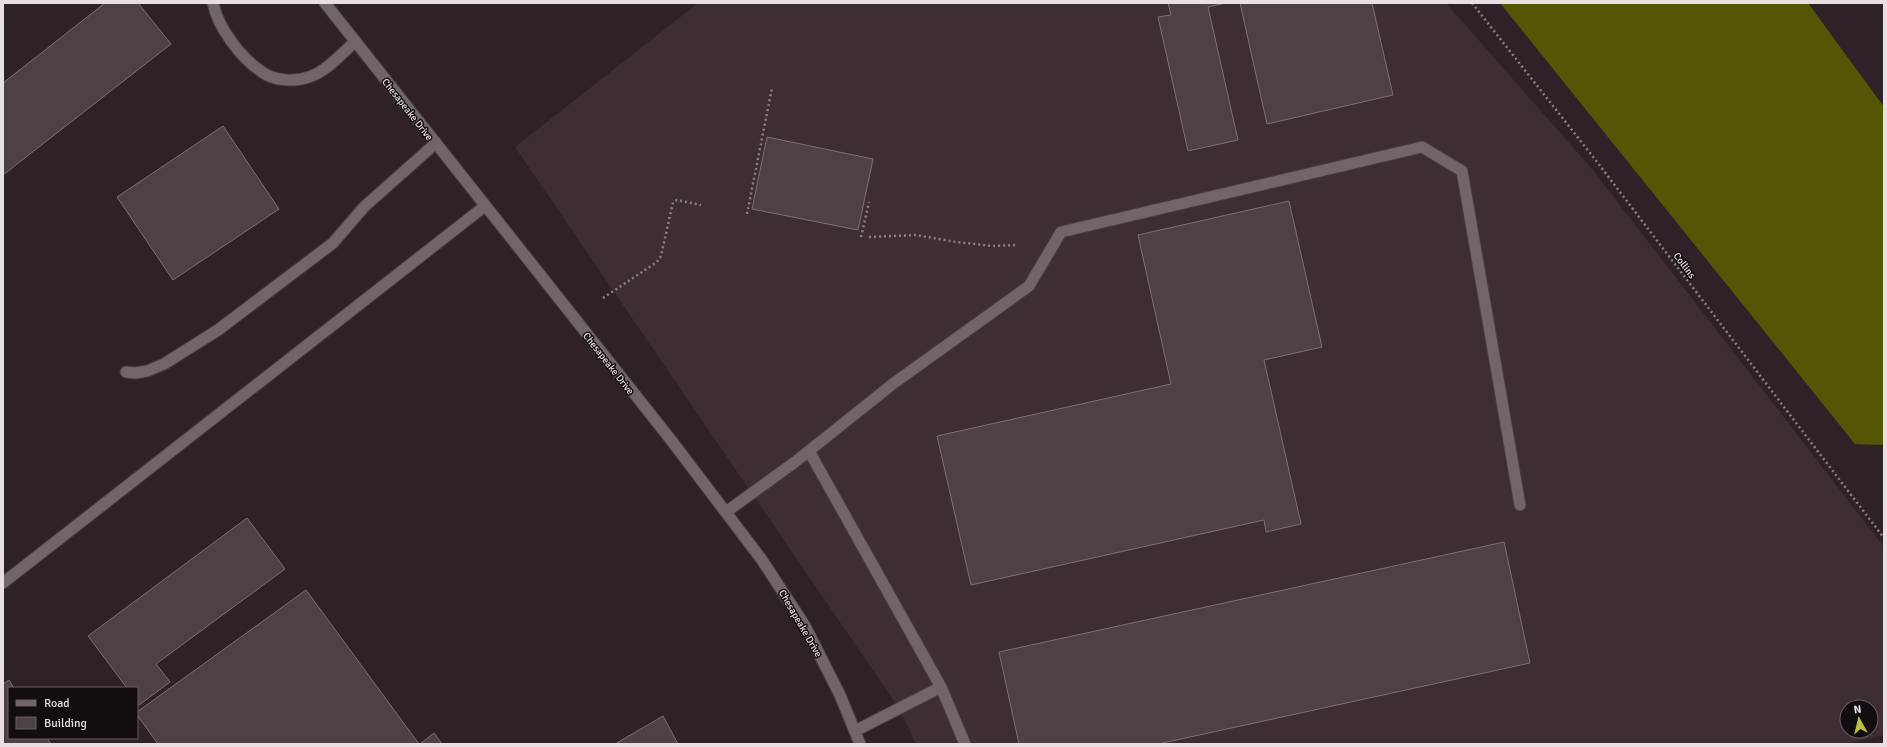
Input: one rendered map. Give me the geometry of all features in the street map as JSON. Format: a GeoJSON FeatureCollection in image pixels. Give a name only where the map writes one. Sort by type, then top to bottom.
{"type":"FeatureCollection","features":[{"type":"Feature","properties":{"kind":"street"},"geometry":{"type":"LineString","coordinates":[[213,3],[215,14],[227,36],[262,73],[274,78],[294,80],[310,77],[325,68],[355,42]]}},
{"type":"Feature","properties":{"kind":"street","name":"Chesapeake Drive"},"geometry":{"type":"LineString","coordinates":[[325,3],[671,440],[780,586],[805,626],[840,696],[860,744]]}},
{"type":"Feature","properties":{"kind":"street"},"geometry":{"type":"LineString","coordinates":[[126,372],[135,373],[147,371],[164,364],[218,330],[334,243],[364,207],[436,144]]}},
{"type":"Feature","properties":{"kind":"street"},"geometry":{"type":"LineString","coordinates":[[726,512],[809,451],[894,383],[1029,286],[1061,232],[1422,147],[1462,171],[1520,505]]}},
{"type":"Feature","properties":{"kind":"street"},"geometry":{"type":"LineString","coordinates":[[3,583],[485,206]]}},
{"type":"Feature","properties":{"kind":"street"},"geometry":{"type":"LineString","coordinates":[[809,451],[941,687],[965,744]]}},
{"type":"Feature","properties":{"kind":"street"},"geometry":{"type":"LineString","coordinates":[[855,731],[941,687]]}},
{"type":"Feature","properties":{"kind":"path","name":"Collins"},"geometry":{"type":"LineString","coordinates":[[1472,3],[1599,165],[1884,538]]}},
{"type":"Feature","properties":{"kind":"path"},"geometry":{"type":"LineString","coordinates":[[747,214],[772,88]]}},
{"type":"Feature","properties":{"kind":"path"},"geometry":{"type":"LineString","coordinates":[[603,298],[657,262],[661,256],[673,202],[678,200],[701,205]]}},
{"type":"Feature","properties":{"kind":"path"},"geometry":{"type":"LineString","coordinates":[[861,237],[869,202]]}},
{"type":"Feature","properties":{"kind":"path"},"geometry":{"type":"LineString","coordinates":[[869,237],[916,235],[956,242],[993,246],[1017,245]]}},
{"type":"Feature","properties":{"kind":"shaded area"},"geometry":{"type":"Polygon","coordinates":[[[698,3],[1446,3],[1592,169],[1884,547],[1884,735],[1879,736],[1879,699],[1839,699],[1839,739],[1867,739],[1846,744],[916,744],[898,707],[515,147],[698,3]]]}},
{"type":"Feature","properties":{"kind":"shaded area"},"geometry":{"type":"Polygon","coordinates":[[[1500,3],[1808,3],[1884,107],[1884,445],[1855,444],[1500,3]]]}},
{"type":"Feature","properties":{"kind":"building"},"geometry":{"type":"Polygon","coordinates":[[[105,3],[138,3],[171,44],[3,175],[3,83],[105,3]]]}},
{"type":"Feature","properties":{"kind":"building"},"geometry":{"type":"Polygon","coordinates":[[[1168,3],[1226,3],[1208,7],[1238,140],[1188,151],[1158,17],[1171,15],[1168,3]]]}},
{"type":"Feature","properties":{"kind":"building"},"geometry":{"type":"Polygon","coordinates":[[[1240,3],[1372,3],[1393,95],[1267,124],[1240,3]]]}},
{"type":"Feature","properties":{"kind":"building"},"geometry":{"type":"Polygon","coordinates":[[[223,126],[279,209],[173,280],[117,197],[223,126]]]}},
{"type":"Feature","properties":{"kind":"building"},"geometry":{"type":"Polygon","coordinates":[[[767,137],[873,159],[858,230],[752,209],[767,137]]]}},
{"type":"Feature","properties":{"kind":"building"},"geometry":{"type":"Polygon","coordinates":[[[1289,201],[1322,347],[1264,360],[1301,524],[1266,532],[1264,520],[971,585],[937,436],[1171,384],[1138,235],[1289,201]]]}},
{"type":"Feature","properties":{"kind":"building"},"geometry":{"type":"Polygon","coordinates":[[[247,518],[285,569],[156,664],[170,682],[139,705],[138,687],[126,687],[88,636],[247,518]]]}},
{"type":"Feature","properties":{"kind":"building"},"geometry":{"type":"Polygon","coordinates":[[[1504,542],[1530,663],[1158,744],[1019,744],[999,652],[1504,542]]]}},
{"type":"Feature","properties":{"kind":"building"},"geometry":{"type":"Polygon","coordinates":[[[306,590],[419,744],[158,744],[138,716],[138,711],[306,590]]]}},
{"type":"Feature","properties":{"kind":"building"},"geometry":{"type":"Polygon","coordinates":[[[9,680],[13,687],[8,687],[8,739],[48,739],[51,744],[3,744],[3,684],[9,680]]]}},
{"type":"Feature","properties":{"kind":"building"},"geometry":{"type":"Polygon","coordinates":[[[663,716],[678,744],[615,744],[663,716]]]}},
{"type":"Feature","properties":{"kind":"building"},"geometry":{"type":"Polygon","coordinates":[[[434,733],[442,744],[420,744],[434,733]]]}}]}
